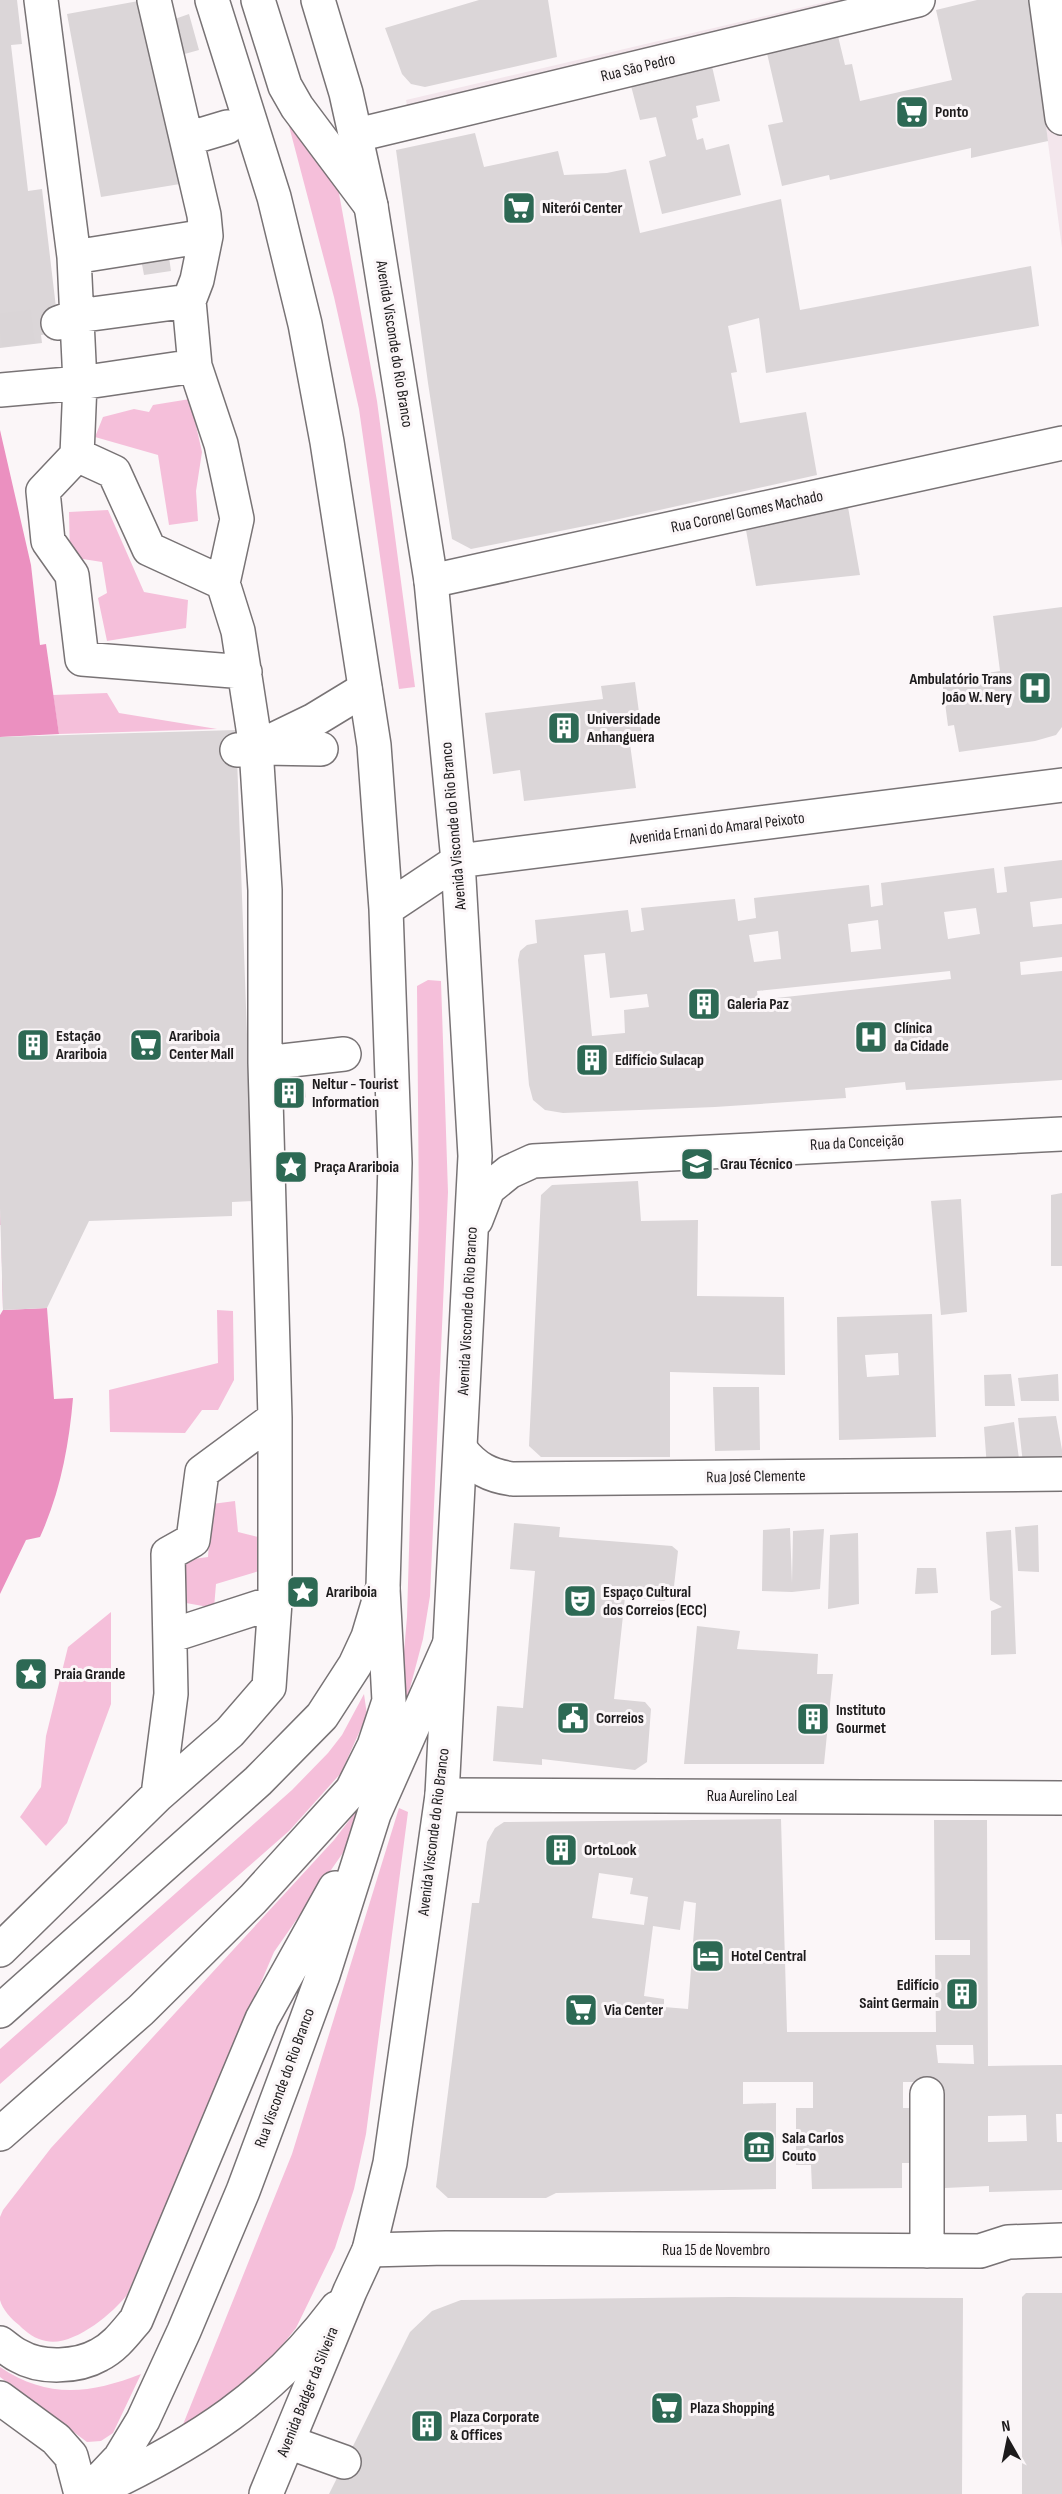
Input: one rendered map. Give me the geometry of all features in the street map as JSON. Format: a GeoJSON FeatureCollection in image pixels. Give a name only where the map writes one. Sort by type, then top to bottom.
{"type":"FeatureCollection","features":[{"type":"Feature","properties":{"kind":"street"},"geometry":{"type":"LineString","coordinates":[[41,0],[74,257],[68,320],[80,383],[77,455],[43,491],[48,541],[72,575],[82,659],[245,672]]}},
{"type":"Feature","properties":{"kind":"street"},"geometry":{"type":"LineString","coordinates":[[0,1950],[158,1795],[230,1732],[269,1687],[275,1602],[274,1418],[265,1063],[265,890],[247,749],[245,672],[238,631],[223,584],[237,519],[221,444],[195,366],[189,302],[197,280],[206,236],[204,215],[154,0]]}},
{"type":"Feature","properties":{"kind":"street"},"geometry":{"type":"LineString","coordinates":[[2,2135],[149,2002],[253,1899],[352,1790],[374,1746],[389,1701],[383,1587],[395,1163],[386,909],[374,745],[327,441],[305,324],[274,197],[212,0]]}},
{"type":"Feature","properties":{"kind":"street"},"geometry":{"type":"LineString","coordinates":[[258,0],[285,86],[297,107],[371,206]]}},
{"type":"Feature","properties":{"kind":"street","name":"Avenida Visconde do Rio Branco"},"geometry":{"type":"LineString","coordinates":[[86,2494],[179,2449],[251,2399],[311,2343],[350,2291],[369,2250],[390,2163],[442,1795],[472,1230],[473,1107],[458,861],[431,581],[371,206],[357,135],[318,0]]}},
{"type":"Feature","properties":{"kind":"street","name":"Rua São Pedro"},"geometry":{"type":"LineString","coordinates":[[357,135],[918,0]]}},
{"type":"Feature","properties":{"kind":"street"},"geometry":{"type":"LineString","coordinates":[[1046,0],[1062,118]]}},
{"type":"Feature","properties":{"kind":"street"},"geometry":{"type":"LineString","coordinates":[[187,139],[227,127]]}},
{"type":"Feature","properties":{"kind":"street"},"geometry":{"type":"LineString","coordinates":[[74,257],[206,236]]}},
{"type":"Feature","properties":{"kind":"street"},"geometry":{"type":"LineString","coordinates":[[68,320],[189,302]]}},
{"type":"Feature","properties":{"kind":"street"},"geometry":{"type":"LineString","coordinates":[[0,390],[80,383],[195,366]]}},
{"type":"Feature","properties":{"kind":"street","name":"Rua Coronel Gomes Machado"},"geometry":{"type":"LineString","coordinates":[[431,581],[1062,443]]}},
{"type":"Feature","properties":{"kind":"street"},"geometry":{"type":"LineString","coordinates":[[77,455],[114,472],[149,549],[223,584]]}},
{"type":"Feature","properties":{"kind":"street"},"geometry":{"type":"LineString","coordinates":[[247,749],[314,720],[365,689]]}},
{"type":"Feature","properties":{"kind":"street"},"geometry":{"type":"LineString","coordinates":[[247,749],[321,749]]}},
{"type":"Feature","properties":{"kind":"street","name":"Avenida Ernani do Amaral Peixoto"},"geometry":{"type":"LineString","coordinates":[[386,909],[458,861],[1062,785]]}},
{"type":"Feature","properties":{"kind":"street"},"geometry":{"type":"LineString","coordinates":[[265,1063],[344,1054]]}},
{"type":"Feature","properties":{"kind":"street","name":"Rua da Conceição"},"geometry":{"type":"LineString","coordinates":[[472,1230],[488,1189],[509,1172],[533,1161],[1062,1134]]}},
{"type":"Feature","properties":{"kind":"street"},"geometry":{"type":"LineString","coordinates":[[158,1795],[171,1694],[168,1554],[193,1539],[202,1472],[274,1418]]}},
{"type":"Feature","properties":{"kind":"street","name":"Rua José Clemente"},"geometry":{"type":"LineString","coordinates":[[461,1450],[476,1467],[488,1474],[524,1479],[1062,1474]]}},
{"type":"Feature","properties":{"kind":"street"},"geometry":{"type":"LineString","coordinates":[[0,2012],[258,1781],[314,1725],[333,1701],[355,1665],[368,1637],[383,1587]]}},
{"type":"Feature","properties":{"kind":"street"},"geometry":{"type":"LineString","coordinates":[[170,1636],[275,1602]]}},
{"type":"Feature","properties":{"kind":"street","name":"Rua Visconde do Rio Branco"},"geometry":{"type":"LineString","coordinates":[[86,2494],[120,2458],[143,2420],[184,2331],[234,2213],[323,1975],[374,1814],[450,1644]]}},
{"type":"Feature","properties":{"kind":"street","name":"Rua Aurelino Leal"},"geometry":{"type":"LineString","coordinates":[[442,1795],[1062,1798]]}},
{"type":"Feature","properties":{"kind":"street"},"geometry":{"type":"LineString","coordinates":[[0,2343],[20,2357],[47,2364],[75,2364],[99,2356],[120,2340],[136,2320],[262,2019],[301,1952],[374,1814]]}},
{"type":"Feature","properties":{"kind":"street"},"geometry":{"type":"LineString","coordinates":[[927,2094],[927,2251]]}},
{"type":"Feature","properties":{"kind":"street","name":"Rua 15 de Novembro"},"geometry":{"type":"LineString","coordinates":[[369,2250],[446,2248],[980,2251],[1008,2242],[1062,2240]]}},
{"type":"Feature","properties":{"kind":"street"},"geometry":{"type":"LineString","coordinates":[[446,2248],[482,2270],[928,2271],[958,2263],[980,2251]]}},
{"type":"Feature","properties":{"kind":"street","name":"Avenida Badger da Silveira"},"geometry":{"type":"LineString","coordinates":[[266,2494],[350,2291]]}},
{"type":"Feature","properties":{"kind":"street"},"geometry":{"type":"LineString","coordinates":[[0,2398],[56,2439],[71,2456],[86,2494]]}},
{"type":"Feature","properties":{"kind":"street"},"geometry":{"type":"LineString","coordinates":[[288,2442],[344,2462]]}},
{"type":"Feature","properties":{"kind":"shaded area"},"geometry":{"type":"Polygon","coordinates":[[[834,0],[898,0],[408,110],[406,100],[834,0]]]}},
{"type":"Feature","properties":{"kind":"shaded area"},"geometry":{"type":"Polygon","coordinates":[[[1029,0],[1046,0],[1062,118],[1062,248],[1029,0]]]}},
{"type":"Feature","properties":{"kind":"shaded area"},"geometry":{"type":"Polygon","coordinates":[[[289,126],[338,188],[377,401],[415,687],[399,689],[359,409],[334,297],[289,126]]]}},
{"type":"Feature","properties":{"kind":"shaded area"},"geometry":{"type":"Polygon","coordinates":[[[190,399],[202,452],[196,491],[198,521],[169,525],[158,455],[95,437],[103,417],[134,409],[149,412],[153,405],[190,399]]]}},
{"type":"Feature","properties":{"kind":"shaded area"},"geometry":{"type":"Polygon","coordinates":[[[0,430],[31,565],[40,645],[46,644],[59,734],[0,737],[0,430]]]}},
{"type":"Feature","properties":{"kind":"shaded area"},"geometry":{"type":"Polygon","coordinates":[[[108,510],[144,592],[188,600],[186,628],[107,641],[98,598],[107,593],[102,562],[70,557],[69,512],[108,510]]]}},
{"type":"Feature","properties":{"kind":"shaded area"},"geometry":{"type":"Polygon","coordinates":[[[107,693],[119,713],[217,729],[59,734],[53,695],[107,693]]]}},
{"type":"Feature","properties":{"kind":"shaded area"},"geometry":{"type":"Polygon","coordinates":[[[428,980],[441,981],[448,1192],[430,1596],[423,1639],[406,1703],[347,1847],[274,1952],[127,2295],[112,2311],[80,2334],[57,2342],[42,2340],[28,2333],[13,2320],[5,2311],[0,2300],[0,2217],[3,2210],[51,2148],[334,1840],[354,1814],[383,1747],[400,1698],[407,1617],[419,1217],[417,986],[428,980]]]}},
{"type":"Feature","properties":{"kind":"shaded area"},"geometry":{"type":"Polygon","coordinates":[[[0,1208],[4,1310],[47,1308],[54,1399],[73,1398],[62,1469],[47,1520],[40,1537],[26,1540],[0,1594],[0,1208]]]}},
{"type":"Feature","properties":{"kind":"shaded area"},"geometry":{"type":"Polygon","coordinates":[[[217,1310],[233,1311],[234,1380],[218,1410],[202,1410],[185,1433],[110,1432],[109,1390],[218,1363],[217,1310]]]}},
{"type":"Feature","properties":{"kind":"shaded area"},"geometry":{"type":"Polygon","coordinates":[[[235,1501],[238,1532],[258,1537],[259,1571],[216,1584],[214,1608],[186,1603],[186,1560],[208,1557],[212,1504],[235,1501]]]}},
{"type":"Feature","properties":{"kind":"shaded area"},"geometry":{"type":"Polygon","coordinates":[[[111,1612],[111,1704],[67,1823],[46,1846],[20,1817],[41,1787],[46,1736],[68,1647],[111,1612]]]}},
{"type":"Feature","properties":{"kind":"shaded area"},"geometry":{"type":"Polygon","coordinates":[[[364,1694],[367,1715],[341,1773],[289,1831],[0,2084],[0,2049],[292,1790],[342,1735],[364,1694]]]}},
{"type":"Feature","properties":{"kind":"shaded area"},"geometry":{"type":"Polygon","coordinates":[[[399,1808],[408,1812],[366,2134],[354,2189],[335,2248],[296,2328],[272,2358],[233,2393],[180,2432],[292,2154],[399,1808]]]}},
{"type":"Feature","properties":{"kind":"shaded area"},"geometry":{"type":"Polygon","coordinates":[[[0,2367],[35,2384],[52,2389],[69,2390],[104,2386],[141,2374],[113,2433],[101,2441],[87,2442],[0,2377],[0,2367]]]}},
{"type":"Feature","properties":{"kind":"pier"},"geometry":{"type":"Polygon","coordinates":[[[0,1225],[3,1310],[0,1315],[0,1225]]]}},
{"type":"Feature","properties":{"kind":"building"},"geometry":{"type":"Polygon","coordinates":[[[0,0],[17,0],[22,44],[11,45],[28,191],[42,189],[59,333],[41,335],[42,343],[0,348],[0,0]]]}},
{"type":"Feature","properties":{"kind":"building"},"geometry":{"type":"Polygon","coordinates":[[[144,0],[180,184],[101,197],[67,14],[144,0]]]}},
{"type":"Feature","properties":{"kind":"building"},"geometry":{"type":"Polygon","coordinates":[[[479,0],[548,0],[557,57],[425,87],[411,84],[402,74],[385,28],[479,0]]]}},
{"type":"Feature","properties":{"kind":"building","name":"Ponto"},"geometry":{"type":"Polygon","coordinates":[[[977,0],[1029,0],[1048,141],[971,158],[971,148],[830,180],[829,175],[782,186],[768,125],[783,122],[766,49],[837,32],[845,65],[852,64],[860,101],[952,80],[936,10],[977,0]]]}},
{"type":"Feature","properties":{"kind":"building"},"geometry":{"type":"Polygon","coordinates":[[[189,14],[199,50],[181,55],[172,20],[189,14]]]}},
{"type":"Feature","properties":{"kind":"building"},"geometry":{"type":"Polygon","coordinates":[[[711,62],[720,101],[696,106],[698,117],[692,119],[697,140],[703,138],[706,150],[729,144],[741,195],[662,214],[649,161],[666,156],[656,117],[640,120],[630,82],[711,62]]]}},
{"type":"Feature","properties":{"kind":"building"},"geometry":{"type":"Polygon","coordinates":[[[475,133],[484,167],[558,151],[564,175],[607,173],[626,169],[640,233],[781,199],[800,310],[1031,266],[1039,326],[766,373],[759,318],[728,326],[737,372],[731,373],[740,423],[806,412],[817,475],[471,549],[452,539],[396,150],[475,133]]]}},
{"type":"Feature","properties":{"kind":"building"},"geometry":{"type":"Polygon","coordinates":[[[168,250],[171,271],[144,275],[140,254],[168,250]]]}},
{"type":"Feature","properties":{"kind":"building"},"geometry":{"type":"Polygon","coordinates":[[[848,507],[860,575],[756,586],[746,530],[848,507]]]}},
{"type":"Feature","properties":{"kind":"building"},"geometry":{"type":"Polygon","coordinates":[[[1062,607],[1062,727],[1056,735],[1035,741],[959,752],[954,725],[948,726],[942,680],[1000,671],[993,616],[1062,607]]]}},
{"type":"Feature","properties":{"kind":"building","name":"Universidade Anhanguera"},"geometry":{"type":"Polygon","coordinates":[[[635,682],[643,743],[630,744],[636,788],[524,801],[520,770],[493,774],[485,713],[603,699],[601,686],[635,682]]]}},
{"type":"Feature","properties":{"kind":"building","name":"Estação Arariboia"},"geometry":{"type":"Polygon","coordinates":[[[236,730],[253,1201],[232,1202],[232,1216],[89,1221],[47,1308],[3,1310],[0,1208],[0,737],[236,730]]]}},
{"type":"Feature","properties":{"kind":"building"},"geometry":{"type":"Polygon","coordinates":[[[1062,860],[1062,898],[1030,902],[1033,927],[1062,924],[1062,957],[1020,962],[1021,975],[1062,971],[1062,1080],[906,1090],[905,1082],[845,1088],[846,1098],[715,1107],[563,1113],[545,1110],[533,1100],[529,1085],[518,960],[520,951],[527,945],[537,943],[535,920],[628,910],[631,932],[644,930],[641,908],[735,899],[738,921],[756,918],[754,898],[869,885],[871,907],[883,905],[881,883],[994,868],[997,893],[1007,892],[1004,867],[1062,860]],[[976,908],[944,912],[948,939],[980,934],[976,908]],[[878,920],[848,924],[851,952],[881,949],[878,920]],[[778,931],[749,935],[754,962],[781,959],[778,931]],[[605,953],[584,955],[592,1036],[625,1033],[624,1010],[649,1007],[647,994],[610,998],[605,953]],[[950,971],[757,991],[758,1000],[951,979],[950,971]]]}},
{"type":"Feature","properties":{"kind":"building","name":"Neltur - Tourist Information"},"geometry":{"type":"Polygon","coordinates":[[[295,1075],[304,1081],[306,1097],[295,1109],[282,1108],[278,1078],[295,1075]]]}},
{"type":"Feature","properties":{"kind":"building"},"geometry":{"type":"Polygon","coordinates":[[[638,1181],[641,1221],[698,1220],[697,1296],[784,1297],[785,1375],[670,1372],[670,1457],[541,1457],[529,1446],[541,1195],[552,1185],[638,1181]]]}},
{"type":"Feature","properties":{"kind":"building"},"geometry":{"type":"Polygon","coordinates":[[[1062,1193],[1062,1266],[1051,1266],[1051,1195],[1062,1193]]]}},
{"type":"Feature","properties":{"kind":"building"},"geometry":{"type":"Polygon","coordinates":[[[961,1199],[967,1312],[941,1315],[931,1201],[961,1199]]]}},
{"type":"Feature","properties":{"kind":"building"},"geometry":{"type":"Polygon","coordinates":[[[932,1314],[936,1437],[839,1440],[837,1317],[932,1314]],[[898,1353],[865,1355],[867,1377],[899,1375],[898,1353]]]}},
{"type":"Feature","properties":{"kind":"building"},"geometry":{"type":"Polygon","coordinates":[[[1011,1374],[1015,1406],[985,1406],[984,1375],[1011,1374]]]}},
{"type":"Feature","properties":{"kind":"building"},"geometry":{"type":"Polygon","coordinates":[[[1058,1374],[1059,1401],[1021,1401],[1018,1378],[1058,1374]]]}},
{"type":"Feature","properties":{"kind":"building"},"geometry":{"type":"Polygon","coordinates":[[[713,1387],[759,1387],[760,1450],[715,1451],[713,1387]]]}},
{"type":"Feature","properties":{"kind":"building"},"geometry":{"type":"Polygon","coordinates":[[[1056,1416],[1062,1450],[1062,1465],[1023,1464],[1018,1418],[1056,1416]]]}},
{"type":"Feature","properties":{"kind":"building"},"geometry":{"type":"Polygon","coordinates":[[[1014,1422],[1020,1466],[987,1468],[984,1427],[1014,1422]]]}},
{"type":"Feature","properties":{"kind":"building"},"geometry":{"type":"Polygon","coordinates":[[[514,1523],[560,1527],[559,1537],[672,1546],[678,1551],[673,1595],[664,1601],[625,1597],[614,1699],[645,1702],[651,1709],[647,1762],[635,1770],[542,1759],[542,1765],[493,1761],[497,1706],[523,1708],[535,1571],[510,1569],[514,1523]]]}},
{"type":"Feature","properties":{"kind":"building"},"geometry":{"type":"Polygon","coordinates":[[[1038,1525],[1039,1572],[1018,1571],[1015,1527],[1038,1525]]]}},
{"type":"Feature","properties":{"kind":"building"},"geometry":{"type":"Polygon","coordinates":[[[790,1528],[792,1583],[793,1531],[824,1529],[820,1589],[792,1592],[762,1591],[763,1530],[790,1528]]]}},
{"type":"Feature","properties":{"kind":"building"},"geometry":{"type":"Polygon","coordinates":[[[1011,1530],[1016,1654],[991,1655],[991,1611],[1002,1607],[990,1600],[986,1532],[1011,1530]]]}},
{"type":"Feature","properties":{"kind":"building"},"geometry":{"type":"Polygon","coordinates":[[[858,1533],[859,1604],[828,1609],[830,1535],[858,1533]]]}},
{"type":"Feature","properties":{"kind":"building"},"geometry":{"type":"Polygon","coordinates":[[[917,1568],[936,1568],[938,1593],[915,1594],[917,1568]]]}},
{"type":"Feature","properties":{"kind":"building"},"geometry":{"type":"Polygon","coordinates":[[[697,1626],[740,1631],[737,1649],[818,1654],[817,1674],[833,1674],[824,1764],[684,1764],[697,1626]]]}},
{"type":"Feature","properties":{"kind":"building"},"geometry":{"type":"Polygon","coordinates":[[[781,1819],[787,2032],[936,2032],[935,1955],[970,1955],[970,1940],[935,1940],[934,1820],[987,1820],[988,2066],[1062,2065],[1062,2114],[1056,2114],[1057,2142],[1062,2142],[1062,2190],[989,2192],[989,2186],[945,2188],[939,2082],[903,2082],[903,2108],[917,2108],[917,2163],[902,2163],[902,2188],[812,2189],[811,2165],[796,2165],[796,2108],[813,2108],[813,2082],[743,2082],[743,2104],[776,2103],[776,2189],[556,2193],[546,2198],[448,2198],[436,2187],[472,1903],[479,1903],[487,1842],[495,1828],[504,1822],[781,1819]],[[599,1873],[592,1918],[644,1925],[648,1897],[630,1894],[633,1878],[599,1873]],[[684,1901],[680,1930],[653,1926],[644,1996],[664,1999],[664,2007],[688,2009],[696,1903],[684,1901]],[[936,2045],[938,2063],[974,2064],[973,2045],[936,2045]],[[1026,2115],[988,2116],[988,2142],[1027,2141],[1026,2115]]]}},
{"type":"Feature","properties":{"kind":"building"},"geometry":{"type":"Polygon","coordinates":[[[1026,2293],[1062,2293],[1062,2494],[1022,2494],[1022,2297],[1026,2293]]]}},
{"type":"Feature","properties":{"kind":"building","name":"Plaza Shopping"},"geometry":{"type":"Polygon","coordinates":[[[731,2297],[963,2298],[962,2494],[329,2494],[410,2332],[432,2311],[461,2300],[731,2297]]]}},
{"type":"Feature","properties":{"kind":"tunnel"},"geometry":{"type":"LineString","coordinates":[[0,330],[58,323]]}},
{"type":"Feature","properties":{"kind":"place","name":"Ponto"},"geometry":{"type":"Point","coordinates":[912,112]}},
{"type":"Feature","properties":{"kind":"place","name":"Niterói Center"},"geometry":{"type":"Point","coordinates":[519,208]}},
{"type":"Feature","properties":{"kind":"place","name":"Ambulatório Trans João W. Nery"},"geometry":{"type":"Point","coordinates":[1035,688]}},
{"type":"Feature","properties":{"kind":"place","name":"Universidade Anhanguera"},"geometry":{"type":"Point","coordinates":[564,728]}},
{"type":"Feature","properties":{"kind":"place","name":"Galeria Paz"},"geometry":{"type":"Point","coordinates":[704,1004]}},
{"type":"Feature","properties":{"kind":"place","name":"Clínica da Cidade"},"geometry":{"type":"Point","coordinates":[871,1037]}},
{"type":"Feature","properties":{"kind":"place","name":"Estação Arariboia"},"geometry":{"type":"Point","coordinates":[33,1045]}},
{"type":"Feature","properties":{"kind":"place","name":"Arariboia Center Mall"},"geometry":{"type":"Point","coordinates":[146,1045]}},
{"type":"Feature","properties":{"kind":"place","name":"Edifício Sulacap"},"geometry":{"type":"Point","coordinates":[592,1060]}},
{"type":"Feature","properties":{"kind":"place","name":"Neltur - Tourist Information"},"geometry":{"type":"Point","coordinates":[289,1093]}},
{"type":"Feature","properties":{"kind":"place","name":"Grau Técnico"},"geometry":{"type":"Point","coordinates":[697,1164]}},
{"type":"Feature","properties":{"kind":"place","name":"Praça Arariboia"},"geometry":{"type":"Point","coordinates":[291,1167]}},
{"type":"Feature","properties":{"kind":"place","name":"Arariboia"},"geometry":{"type":"Point","coordinates":[303,1592]}},
{"type":"Feature","properties":{"kind":"place","name":"Espaço Cultural dos Correios (ECC)"},"geometry":{"type":"Point","coordinates":[580,1601]}},
{"type":"Feature","properties":{"kind":"place","name":"Praia Grande"},"geometry":{"type":"Point","coordinates":[31,1674]}},
{"type":"Feature","properties":{"kind":"place","name":"Correios"},"geometry":{"type":"Point","coordinates":[573,1718]}},
{"type":"Feature","properties":{"kind":"place","name":"Instituto Gourmet"},"geometry":{"type":"Point","coordinates":[813,1719]}},
{"type":"Feature","properties":{"kind":"place","name":"OrtoLook"},"geometry":{"type":"Point","coordinates":[561,1850]}},
{"type":"Feature","properties":{"kind":"place","name":"Hotel Central"},"geometry":{"type":"Point","coordinates":[708,1956]}},
{"type":"Feature","properties":{"kind":"place","name":"Edifício Saint Germain"},"geometry":{"type":"Point","coordinates":[962,1994]}},
{"type":"Feature","properties":{"kind":"place","name":"Via Center"},"geometry":{"type":"Point","coordinates":[581,2010]}},
{"type":"Feature","properties":{"kind":"place","name":"Sala Carlos Couto"},"geometry":{"type":"Point","coordinates":[759,2147]}},
{"type":"Feature","properties":{"kind":"place","name":"Plaza Shopping"},"geometry":{"type":"Point","coordinates":[667,2408]}},
{"type":"Feature","properties":{"kind":"place","name":"Plaza Corporate & Offices"},"geometry":{"type":"Point","coordinates":[427,2426]}}]}
